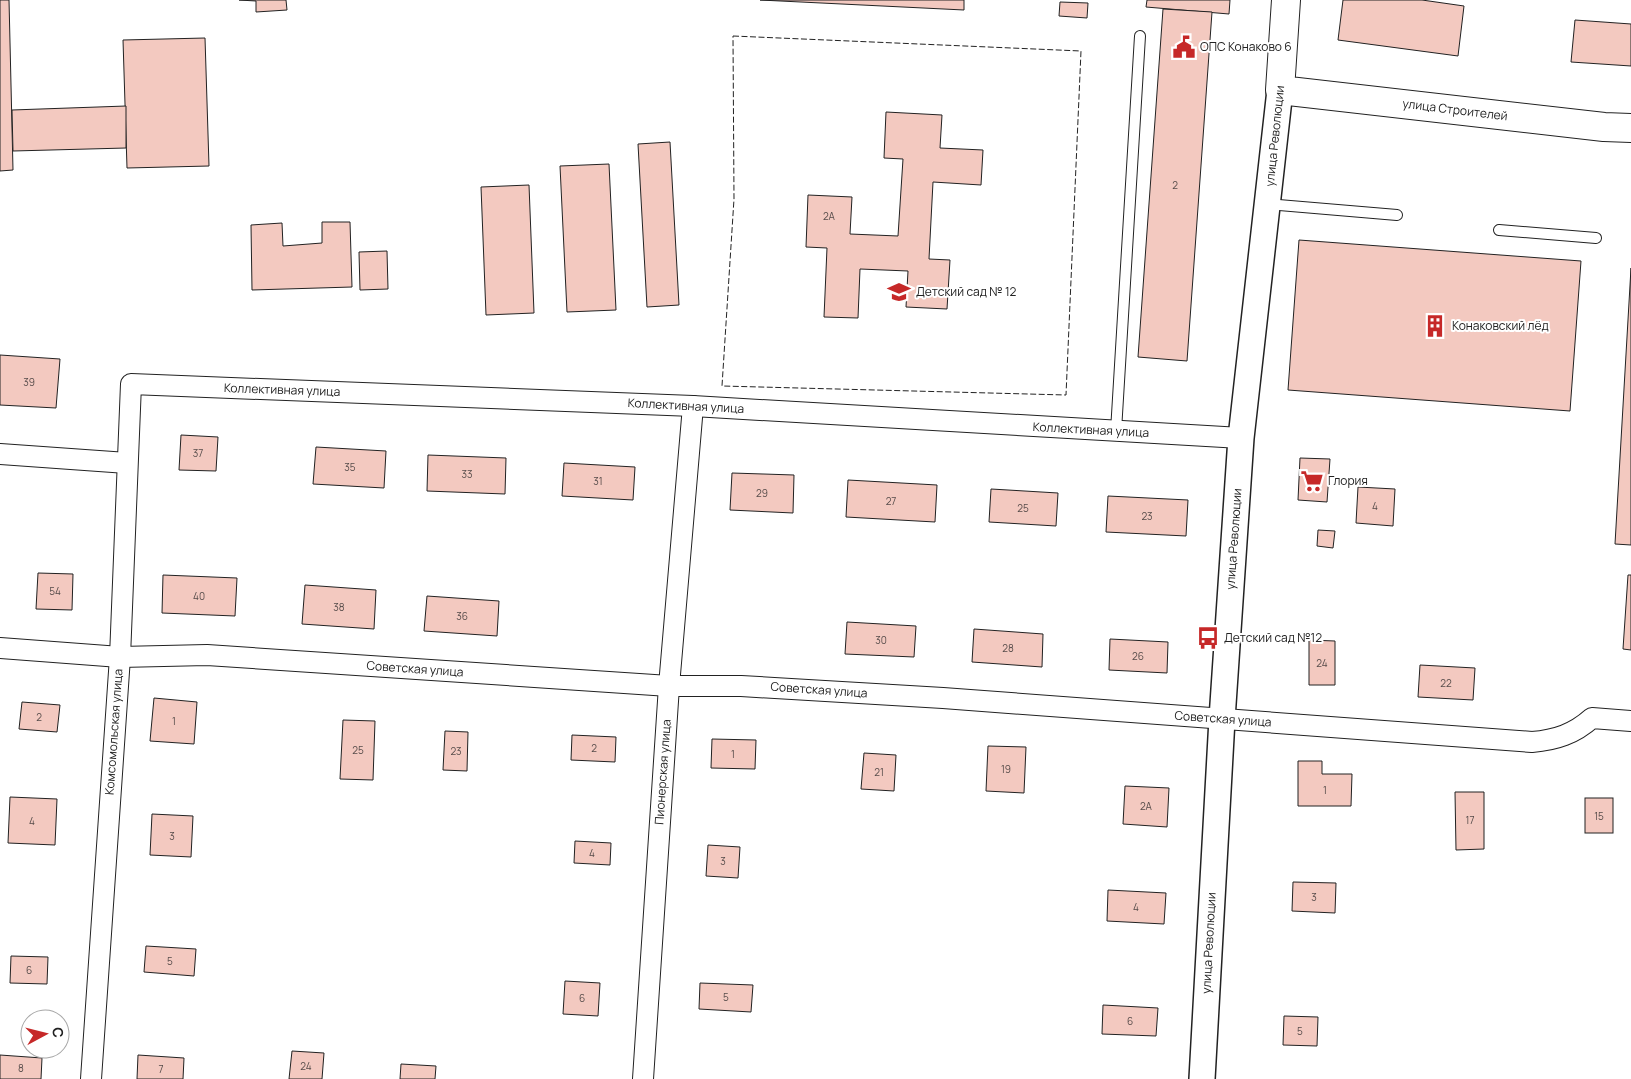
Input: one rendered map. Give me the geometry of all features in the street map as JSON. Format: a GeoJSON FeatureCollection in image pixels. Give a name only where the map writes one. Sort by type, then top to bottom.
{"type":"FeatureCollection","features":[{"type":"Feature","properties":{"kind":"main road","name":"улица Революции"},"geometry":{"type":"LineString","coordinates":[[1280,90],[1286,0]]}},
{"type":"Feature","properties":{"kind":"main road","name":"улица Строителей"},"geometry":{"type":"LineString","coordinates":[[1280,90],[1604,127],[1631,128]]}},
{"type":"Feature","properties":{"kind":"street","name":"улица Революции"},"geometry":{"type":"LineString","coordinates":[[1202,1079],[1222,718],[1242,438],[1280,90]]}},
{"type":"Feature","properties":{"kind":"street","name":"Коллективная улица"},"geometry":{"type":"LineString","coordinates":[[131,384],[694,406],[1242,438]]}},
{"type":"Feature","properties":{"kind":"street","name":"Комсомольская улица"},"geometry":{"type":"LineString","coordinates":[[91,1079],[120,657],[131,384]]}},
{"type":"Feature","properties":{"kind":"street","name":"Пионерская улица"},"geometry":{"type":"LineString","coordinates":[[643,1079],[669,686],[694,406]]}},
{"type":"Feature","properties":{"kind":"street"},"geometry":{"type":"LineString","coordinates":[[0,454],[127,463]]}},
{"type":"Feature","properties":{"kind":"street","name":"Советская улица"},"geometry":{"type":"LineString","coordinates":[[0,648],[120,657],[207,655],[669,686],[741,686],[1222,718],[1532,742],[1548,741],[1566,736],[1592,718],[1631,721]]}},
{"type":"Feature","properties":{"kind":"lane"},"geometry":{"type":"LineString","coordinates":[[1116,431],[1140,36]]}},
{"type":"Feature","properties":{"kind":"lane"},"geometry":{"type":"LineString","coordinates":[[1267,204],[1397,215]]}},
{"type":"Feature","properties":{"kind":"lane"},"geometry":{"type":"LineString","coordinates":[[1499,230],[1596,238]]}},
{"type":"Feature","properties":{"kind":"building"},"geometry":{"type":"Polygon","coordinates":[[[0,0],[9,0],[13,170],[0,171],[0,0]]]}},
{"type":"Feature","properties":{"kind":"building"},"geometry":{"type":"Polygon","coordinates":[[[239,0],[286,0],[287,10],[256,12],[256,1],[239,0]]]}},
{"type":"Feature","properties":{"kind":"building"},"geometry":{"type":"Polygon","coordinates":[[[760,0],[964,0],[964,10],[760,0]]]}},
{"type":"Feature","properties":{"kind":"building"},"geometry":{"type":"Polygon","coordinates":[[[1147,0],[1230,0],[1229,14],[1146,7],[1147,0]]]}},
{"type":"Feature","properties":{"kind":"building"},"geometry":{"type":"Polygon","coordinates":[[[1343,0],[1422,0],[1464,6],[1458,56],[1338,40],[1343,0]]]}},
{"type":"Feature","properties":{"kind":"building"},"geometry":{"type":"Polygon","coordinates":[[[1060,2],[1088,3],[1087,18],[1059,16],[1060,2]]]}},
{"type":"Feature","properties":{"kind":"building"},"geometry":{"type":"Polygon","coordinates":[[[1163,9],[1212,12],[1187,361],[1138,357],[1163,9]]]}},
{"type":"Feature","properties":{"kind":"building"},"geometry":{"type":"Polygon","coordinates":[[[1575,20],[1631,24],[1631,66],[1571,62],[1575,20]]]}},
{"type":"Feature","properties":{"kind":"building"},"geometry":{"type":"Polygon","coordinates":[[[205,38],[209,166],[127,168],[123,40],[205,38]]]}},
{"type":"Feature","properties":{"kind":"building"},"geometry":{"type":"Polygon","coordinates":[[[126,106],[126,148],[13,151],[12,110],[126,106]]]}},
{"type":"Feature","properties":{"kind":"building"},"geometry":{"type":"Polygon","coordinates":[[[886,112],[942,115],[940,148],[983,150],[981,185],[933,182],[929,259],[950,260],[947,309],[906,307],[908,271],[860,269],[858,318],[824,317],[827,248],[806,247],[808,195],[852,197],[850,234],[898,236],[903,159],[884,158],[886,112]]]}},
{"type":"Feature","properties":{"kind":"building"},"geometry":{"type":"Polygon","coordinates":[[[670,142],[679,305],[647,307],[638,144],[670,142]]]}},
{"type":"Feature","properties":{"kind":"building"},"geometry":{"type":"Polygon","coordinates":[[[609,164],[616,310],[567,312],[560,166],[609,164]]]}},
{"type":"Feature","properties":{"kind":"building"},"geometry":{"type":"Polygon","coordinates":[[[529,185],[534,313],[486,315],[481,187],[529,185]]]}},
{"type":"Feature","properties":{"kind":"building"},"geometry":{"type":"Polygon","coordinates":[[[322,222],[350,222],[352,287],[252,290],[251,225],[282,223],[283,246],[322,243],[322,222]]]}},
{"type":"Feature","properties":{"kind":"building","name":"Конаковский лёд"},"geometry":{"type":"Polygon","coordinates":[[[1299,240],[1581,261],[1570,411],[1288,390],[1299,240]]]}},
{"type":"Feature","properties":{"kind":"building"},"geometry":{"type":"Polygon","coordinates":[[[387,251],[388,289],[360,290],[359,252],[387,251]]]}},
{"type":"Feature","properties":{"kind":"building"},"geometry":{"type":"Polygon","coordinates":[[[1631,268],[1631,545],[1615,544],[1631,268]]]}},
{"type":"Feature","properties":{"kind":"building"},"geometry":{"type":"Polygon","coordinates":[[[0,355],[60,359],[56,408],[0,405],[0,355]]]}},
{"type":"Feature","properties":{"kind":"building"},"geometry":{"type":"Polygon","coordinates":[[[181,435],[218,437],[216,471],[179,470],[181,435]]]}},
{"type":"Feature","properties":{"kind":"building"},"geometry":{"type":"Polygon","coordinates":[[[316,447],[386,451],[384,488],[313,484],[316,447]]]}},
{"type":"Feature","properties":{"kind":"building"},"geometry":{"type":"Polygon","coordinates":[[[428,455],[506,458],[505,494],[427,491],[428,455]]]}},
{"type":"Feature","properties":{"kind":"building"},"geometry":{"type":"Polygon","coordinates":[[[1300,458],[1330,459],[1327,502],[1298,500],[1300,458]]]}},
{"type":"Feature","properties":{"kind":"building"},"geometry":{"type":"Polygon","coordinates":[[[564,463],[635,467],[633,500],[562,496],[564,463]]]}},
{"type":"Feature","properties":{"kind":"building"},"geometry":{"type":"Polygon","coordinates":[[[732,473],[794,475],[793,513],[730,510],[732,473]]]}},
{"type":"Feature","properties":{"kind":"building"},"geometry":{"type":"Polygon","coordinates":[[[848,480],[937,485],[935,522],[846,517],[848,480]]]}},
{"type":"Feature","properties":{"kind":"building"},"geometry":{"type":"Polygon","coordinates":[[[1358,487],[1395,489],[1393,526],[1356,523],[1358,487]]]}},
{"type":"Feature","properties":{"kind":"building"},"geometry":{"type":"Polygon","coordinates":[[[991,489],[1058,493],[1056,526],[989,522],[991,489]]]}},
{"type":"Feature","properties":{"kind":"building"},"geometry":{"type":"Polygon","coordinates":[[[1108,496],[1188,500],[1186,536],[1106,532],[1108,496]]]}},
{"type":"Feature","properties":{"kind":"building"},"geometry":{"type":"Polygon","coordinates":[[[1318,530],[1335,531],[1333,548],[1317,546],[1318,530]]]}},
{"type":"Feature","properties":{"kind":"building"},"geometry":{"type":"Polygon","coordinates":[[[38,573],[73,574],[72,610],[36,609],[38,573]]]}},
{"type":"Feature","properties":{"kind":"building"},"geometry":{"type":"Polygon","coordinates":[[[163,575],[237,578],[235,616],[162,613],[163,575]]]}},
{"type":"Feature","properties":{"kind":"building"},"geometry":{"type":"Polygon","coordinates":[[[1628,575],[1631,575],[1631,650],[1623,649],[1628,575]]]}},
{"type":"Feature","properties":{"kind":"building"},"geometry":{"type":"Polygon","coordinates":[[[305,585],[376,590],[374,629],[302,624],[305,585]]]}},
{"type":"Feature","properties":{"kind":"building"},"geometry":{"type":"Polygon","coordinates":[[[427,596],[499,601],[497,636],[424,631],[427,596]]]}},
{"type":"Feature","properties":{"kind":"building"},"geometry":{"type":"Polygon","coordinates":[[[847,622],[916,626],[914,657],[845,654],[847,622]]]}},
{"type":"Feature","properties":{"kind":"building"},"geometry":{"type":"Polygon","coordinates":[[[974,629],[1043,634],[1042,667],[972,662],[974,629]]]}},
{"type":"Feature","properties":{"kind":"building"},"geometry":{"type":"Polygon","coordinates":[[[1110,639],[1168,642],[1167,673],[1109,670],[1110,639]]]}},
{"type":"Feature","properties":{"kind":"building"},"geometry":{"type":"Polygon","coordinates":[[[1309,640],[1335,641],[1335,685],[1309,685],[1309,640]]]}},
{"type":"Feature","properties":{"kind":"building"},"geometry":{"type":"Polygon","coordinates":[[[1420,665],[1475,668],[1473,700],[1418,697],[1420,665]]]}},
{"type":"Feature","properties":{"kind":"building"},"geometry":{"type":"Polygon","coordinates":[[[154,698],[197,702],[194,744],[150,741],[154,698]]]}},
{"type":"Feature","properties":{"kind":"building"},"geometry":{"type":"Polygon","coordinates":[[[22,702],[60,705],[57,732],[19,729],[22,702]]]}},
{"type":"Feature","properties":{"kind":"building"},"geometry":{"type":"Polygon","coordinates":[[[343,720],[375,721],[373,780],[340,779],[343,720]]]}},
{"type":"Feature","properties":{"kind":"building"},"geometry":{"type":"Polygon","coordinates":[[[445,731],[468,732],[467,771],[443,770],[445,731]]]}},
{"type":"Feature","properties":{"kind":"building"},"geometry":{"type":"Polygon","coordinates":[[[572,735],[616,737],[615,762],[571,760],[572,735]]]}},
{"type":"Feature","properties":{"kind":"building"},"geometry":{"type":"Polygon","coordinates":[[[712,739],[756,740],[755,769],[711,768],[712,739]]]}},
{"type":"Feature","properties":{"kind":"building"},"geometry":{"type":"Polygon","coordinates":[[[988,746],[1026,747],[1024,793],[986,791],[988,746]]]}},
{"type":"Feature","properties":{"kind":"building"},"geometry":{"type":"Polygon","coordinates":[[[864,753],[896,755],[894,791],[861,789],[864,753]]]}},
{"type":"Feature","properties":{"kind":"building"},"geometry":{"type":"Polygon","coordinates":[[[1298,761],[1322,761],[1322,774],[1352,774],[1351,806],[1298,806],[1298,761]]]}},
{"type":"Feature","properties":{"kind":"building"},"geometry":{"type":"Polygon","coordinates":[[[1125,786],[1169,788],[1167,827],[1123,824],[1125,786]]]}},
{"type":"Feature","properties":{"kind":"building"},"geometry":{"type":"Polygon","coordinates":[[[1455,792],[1484,792],[1484,849],[1456,850],[1455,792]]]}},
{"type":"Feature","properties":{"kind":"building"},"geometry":{"type":"Polygon","coordinates":[[[10,797],[57,799],[55,845],[8,843],[10,797]]]}},
{"type":"Feature","properties":{"kind":"building"},"geometry":{"type":"Polygon","coordinates":[[[1585,798],[1613,798],[1613,833],[1585,833],[1585,798]]]}},
{"type":"Feature","properties":{"kind":"building"},"geometry":{"type":"Polygon","coordinates":[[[152,814],[193,816],[191,857],[150,855],[152,814]]]}},
{"type":"Feature","properties":{"kind":"building"},"geometry":{"type":"Polygon","coordinates":[[[575,841],[611,843],[610,865],[574,863],[575,841]]]}},
{"type":"Feature","properties":{"kind":"building"},"geometry":{"type":"Polygon","coordinates":[[[708,845],[740,847],[738,878],[706,876],[708,845]]]}},
{"type":"Feature","properties":{"kind":"building"},"geometry":{"type":"Polygon","coordinates":[[[1293,882],[1336,883],[1335,913],[1292,911],[1293,882]]]}},
{"type":"Feature","properties":{"kind":"building"},"geometry":{"type":"Polygon","coordinates":[[[1108,890],[1166,893],[1164,924],[1107,921],[1108,890]]]}},
{"type":"Feature","properties":{"kind":"building"},"geometry":{"type":"Polygon","coordinates":[[[146,946],[196,949],[194,976],[144,972],[146,946]]]}},
{"type":"Feature","properties":{"kind":"building"},"geometry":{"type":"Polygon","coordinates":[[[11,956],[48,957],[47,984],[10,983],[11,956]]]}},
{"type":"Feature","properties":{"kind":"building"},"geometry":{"type":"Polygon","coordinates":[[[565,981],[600,983],[598,1016],[563,1014],[565,981]]]}},
{"type":"Feature","properties":{"kind":"building"},"geometry":{"type":"Polygon","coordinates":[[[700,983],[753,985],[751,1012],[699,1009],[700,983]]]}},
{"type":"Feature","properties":{"kind":"building"},"geometry":{"type":"Polygon","coordinates":[[[1103,1005],[1158,1008],[1156,1036],[1102,1034],[1103,1005]]]}},
{"type":"Feature","properties":{"kind":"building"},"geometry":{"type":"Polygon","coordinates":[[[1284,1016],[1318,1017],[1317,1046],[1283,1045],[1284,1016]]]}},
{"type":"Feature","properties":{"kind":"building"},"geometry":{"type":"Polygon","coordinates":[[[292,1051],[324,1053],[322,1079],[289,1079],[292,1051]]]}},
{"type":"Feature","properties":{"kind":"building"},"geometry":{"type":"Polygon","coordinates":[[[0,1055],[20,1056],[20,1059],[42,1059],[41,1079],[0,1079],[0,1055]]]}},
{"type":"Feature","properties":{"kind":"building"},"geometry":{"type":"Polygon","coordinates":[[[138,1055],[184,1058],[183,1079],[137,1079],[138,1055]]]}},
{"type":"Feature","properties":{"kind":"building"},"geometry":{"type":"Polygon","coordinates":[[[401,1064],[436,1066],[435,1079],[400,1079],[401,1064]]]}},
{"type":"Feature","properties":{"kind":"fence"},"geometry":{"type":"LineString","coordinates":[[733,36],[1081,51],[1066,395],[722,386],[734,199],[733,36]]}},
{"type":"Feature","properties":{"kind":"place","name":"ОПС Конаково 6"},"geometry":{"type":"Point","coordinates":[1184,47]}},
{"type":"Feature","properties":{"kind":"place","name":"Детский сад № 12"},"geometry":{"type":"Point","coordinates":[899,292]}},
{"type":"Feature","properties":{"kind":"place","name":"Конаковский лёд"},"geometry":{"type":"Point","coordinates":[1435,326]}},
{"type":"Feature","properties":{"kind":"place","name":"Глория"},"geometry":{"type":"Point","coordinates":[1312,481]}},
{"type":"Feature","properties":{"kind":"place","name":"Детский сад №12"},"geometry":{"type":"Point","coordinates":[1208,638]}}]}
